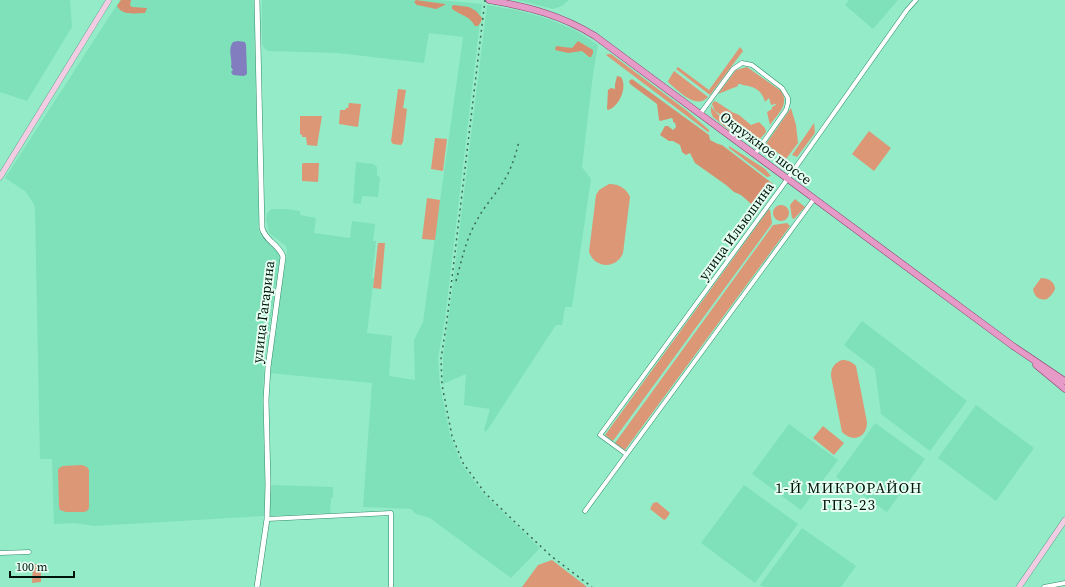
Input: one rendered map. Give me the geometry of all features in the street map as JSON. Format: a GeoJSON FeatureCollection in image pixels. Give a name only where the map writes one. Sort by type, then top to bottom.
{"type":"FeatureCollection","features":[{"type":"Feature","properties":{"kind":"main road"},"geometry":{"type":"LineString","coordinates":[[0,177],[109,0]]}},
{"type":"Feature","properties":{"kind":"main road","name":"Окружное шоссе"},"geometry":{"type":"LineString","coordinates":[[489,0],[535,9],[555,16],[575,24],[617,51],[1013,346],[1065,381]]}},
{"type":"Feature","properties":{"kind":"main road","name":"Окружное шоссе"},"geometry":{"type":"LineString","coordinates":[[1013,346],[1065,389]]}},
{"type":"Feature","properties":{"kind":"main road"},"geometry":{"type":"LineString","coordinates":[[1019,587],[1065,520]]}},
{"type":"Feature","properties":{"kind":"street","name":"улица Гагарина"},"geometry":{"type":"LineString","coordinates":[[257,0],[262,228],[265,236],[281,252],[283,258],[268,367],[266,400],[268,485],[267,518],[257,587]]}},
{"type":"Feature","properties":{"kind":"street","name":"улица Ильюшина"},"geometry":{"type":"LineString","coordinates":[[626,454],[600,435],[788,179],[827,121],[916,0]]}},
{"type":"Feature","properties":{"kind":"street"},"geometry":{"type":"LineString","coordinates":[[700,114],[736,66],[742,63],[752,65],[782,88],[787,95],[788,102],[786,110],[755,154]]}},
{"type":"Feature","properties":{"kind":"street"},"geometry":{"type":"LineString","coordinates":[[584,511],[814,199]]}},
{"type":"Feature","properties":{"kind":"street"},"geometry":{"type":"LineString","coordinates":[[267,518],[392,513],[391,587]]}},
{"type":"Feature","properties":{"kind":"street"},"geometry":{"type":"LineString","coordinates":[[0,553],[29,552]]}},
{"type":"Feature","properties":{"kind":"street"},"geometry":{"type":"LineString","coordinates":[[1044,587],[1065,583]]}},
{"type":"Feature","properties":{"kind":"shaded area"},"geometry":{"type":"Polygon","coordinates":[[[0,0],[70,0],[72,27],[27,101],[0,92],[0,0]]]}},
{"type":"Feature","properties":{"kind":"shaded area"},"geometry":{"type":"Polygon","coordinates":[[[120,0],[254,0],[259,232],[261,236],[278,253],[280,259],[264,362],[264,516],[94,526],[75,523],[54,524],[52,459],[40,459],[35,210],[34,204],[25,191],[5,178],[120,0]]]}},
{"type":"Feature","properties":{"kind":"shaded area"},"geometry":{"type":"Polygon","coordinates":[[[121,0],[131,0],[130,5],[132,7],[147,8],[145,13],[125,13],[117,6],[121,0]]]}},
{"type":"Feature","properties":{"kind":"shaded area"},"geometry":{"type":"Polygon","coordinates":[[[262,0],[440,0],[482,4],[445,319],[438,358],[440,385],[450,435],[461,463],[483,493],[540,548],[511,578],[430,518],[416,514],[411,509],[363,507],[372,383],[269,373],[287,253],[286,246],[269,233],[266,219],[267,214],[271,209],[287,209],[300,211],[300,215],[316,218],[314,233],[350,238],[352,221],[375,224],[373,241],[376,241],[372,278],[374,278],[367,333],[392,336],[389,376],[415,380],[414,340],[423,322],[463,37],[429,33],[424,63],[338,53],[268,51],[262,44],[262,0]]]}},
{"type":"Feature","properties":{"kind":"shaded area"},"geometry":{"type":"Polygon","coordinates":[[[416,0],[445,5],[436,9],[417,5],[414,2],[416,0]]]}},
{"type":"Feature","properties":{"kind":"shaded area"},"geometry":{"type":"Polygon","coordinates":[[[517,0],[569,0],[562,6],[553,9],[517,0]]]}},
{"type":"Feature","properties":{"kind":"shaded area"},"geometry":{"type":"Polygon","coordinates":[[[849,0],[898,0],[873,29],[845,5],[849,0]]]}},
{"type":"Feature","properties":{"kind":"shaded area"},"geometry":{"type":"Polygon","coordinates":[[[487,5],[516,10],[546,18],[575,30],[598,45],[582,167],[591,179],[572,307],[565,307],[562,325],[556,325],[486,432],[484,430],[490,409],[464,405],[466,374],[443,384],[443,358],[487,5]]]}},
{"type":"Feature","properties":{"kind":"shaded area"},"geometry":{"type":"Polygon","coordinates":[[[452,6],[469,7],[476,11],[482,18],[481,22],[478,26],[475,26],[468,18],[452,9],[452,6]]]}},
{"type":"Feature","properties":{"kind":"shaded area"},"geometry":{"type":"Polygon","coordinates":[[[578,41],[593,50],[591,57],[582,51],[568,53],[555,50],[556,46],[572,48],[578,41]]]}},
{"type":"Feature","properties":{"kind":"shaded area"},"geometry":{"type":"Polygon","coordinates":[[[233,42],[245,42],[246,45],[247,74],[244,76],[233,75],[231,72],[233,70],[231,67],[230,48],[233,42]]]}},
{"type":"Feature","properties":{"kind":"shaded area"},"geometry":{"type":"Polygon","coordinates":[[[740,47],[743,51],[710,95],[676,69],[678,67],[709,90],[740,47]]]}},
{"type":"Feature","properties":{"kind":"shaded area"},"geometry":{"type":"Polygon","coordinates":[[[611,54],[686,110],[709,130],[709,132],[606,55],[611,54]]]}},
{"type":"Feature","properties":{"kind":"shaded area"},"geometry":{"type":"Polygon","coordinates":[[[747,67],[781,91],[783,96],[784,105],[770,125],[767,112],[776,104],[771,105],[769,98],[765,102],[762,94],[757,89],[738,84],[738,86],[718,94],[736,70],[747,67]]]}},
{"type":"Feature","properties":{"kind":"shaded area"},"geometry":{"type":"Polygon","coordinates":[[[674,71],[708,97],[698,101],[688,98],[669,83],[668,81],[674,71]]]}},
{"type":"Feature","properties":{"kind":"shaded area"},"geometry":{"type":"Polygon","coordinates":[[[617,76],[621,77],[623,81],[623,91],[616,105],[608,110],[608,90],[611,88],[615,89],[617,76]]]}},
{"type":"Feature","properties":{"kind":"shaded area"},"geometry":{"type":"Polygon","coordinates":[[[632,79],[709,135],[710,140],[722,145],[773,184],[774,187],[766,200],[763,198],[759,200],[763,204],[758,210],[741,195],[734,192],[695,163],[690,153],[686,155],[682,152],[680,145],[673,141],[669,141],[660,135],[665,126],[668,126],[673,130],[676,127],[675,123],[673,122],[672,118],[659,120],[657,104],[630,84],[629,81],[632,79]]]}},
{"type":"Feature","properties":{"kind":"shaded area"},"geometry":{"type":"Polygon","coordinates":[[[398,89],[406,90],[403,108],[407,109],[403,142],[401,145],[393,144],[391,141],[398,89]]]}},
{"type":"Feature","properties":{"kind":"shaded area"},"geometry":{"type":"Polygon","coordinates":[[[714,101],[739,115],[751,125],[759,122],[765,128],[766,132],[760,139],[748,134],[715,111],[712,104],[714,101]]]}},
{"type":"Feature","properties":{"kind":"shaded area"},"geometry":{"type":"Polygon","coordinates":[[[349,103],[361,104],[358,127],[339,124],[340,110],[345,110],[348,108],[349,103]]]}},
{"type":"Feature","properties":{"kind":"shaded area"},"geometry":{"type":"Polygon","coordinates":[[[711,106],[732,126],[758,140],[747,140],[728,129],[713,117],[711,106]]]}},
{"type":"Feature","properties":{"kind":"shaded area"},"geometry":{"type":"Polygon","coordinates":[[[791,108],[796,125],[798,143],[786,159],[766,144],[791,108]]]}},
{"type":"Feature","properties":{"kind":"shaded area"},"geometry":{"type":"Polygon","coordinates":[[[300,116],[322,116],[317,146],[307,145],[306,137],[302,137],[300,134],[300,116]]]}},
{"type":"Feature","properties":{"kind":"shaded area"},"geometry":{"type":"Polygon","coordinates":[[[814,123],[815,133],[797,157],[792,155],[814,123]]]}},
{"type":"Feature","properties":{"kind":"shaded area"},"geometry":{"type":"Polygon","coordinates":[[[869,131],[891,148],[874,171],[852,154],[869,131]]]}},
{"type":"Feature","properties":{"kind":"shaded area"},"geometry":{"type":"Polygon","coordinates":[[[435,138],[447,139],[443,171],[431,169],[435,138]]]}},
{"type":"Feature","properties":{"kind":"shaded area"},"geometry":{"type":"Polygon","coordinates":[[[729,146],[765,169],[771,176],[767,177],[729,148],[729,146]]]}},
{"type":"Feature","properties":{"kind":"shaded area"},"geometry":{"type":"Polygon","coordinates":[[[356,162],[373,164],[377,167],[377,176],[380,177],[378,197],[362,196],[361,204],[353,203],[356,162]]]}},
{"type":"Feature","properties":{"kind":"shaded area"},"geometry":{"type":"Polygon","coordinates":[[[319,163],[318,182],[302,181],[302,164],[319,163]]]}},
{"type":"Feature","properties":{"kind":"shaded area"},"geometry":{"type":"Polygon","coordinates":[[[609,184],[622,187],[630,197],[623,253],[616,262],[606,265],[596,262],[589,252],[596,195],[599,190],[609,184]]]}},
{"type":"Feature","properties":{"kind":"shaded area"},"geometry":{"type":"Polygon","coordinates":[[[427,198],[440,200],[435,240],[422,239],[427,198]]]}},
{"type":"Feature","properties":{"kind":"shaded area"},"geometry":{"type":"Polygon","coordinates":[[[795,199],[805,207],[794,219],[792,218],[790,205],[795,199]]]}},
{"type":"Feature","properties":{"kind":"shaded area"},"geometry":{"type":"Polygon","coordinates":[[[781,205],[787,207],[789,213],[787,219],[781,221],[775,219],[773,213],[775,207],[781,205]]]}},
{"type":"Feature","properties":{"kind":"shaded area"},"geometry":{"type":"Polygon","coordinates":[[[769,209],[772,223],[771,225],[613,441],[605,435],[769,209]]]}},
{"type":"Feature","properties":{"kind":"shaded area"},"geometry":{"type":"Polygon","coordinates":[[[787,223],[790,226],[625,450],[615,443],[773,225],[787,223]]]}},
{"type":"Feature","properties":{"kind":"shaded area"},"geometry":{"type":"Polygon","coordinates":[[[378,243],[385,243],[381,289],[373,288],[378,243]]]}},
{"type":"Feature","properties":{"kind":"shaded area"},"geometry":{"type":"Polygon","coordinates":[[[1041,278],[1050,280],[1055,286],[1054,292],[1047,299],[1038,298],[1033,289],[1041,278]]]}},
{"type":"Feature","properties":{"kind":"shaded area"},"geometry":{"type":"Polygon","coordinates":[[[862,321],[967,401],[930,451],[881,414],[875,369],[844,345],[862,321]]]}},
{"type":"Feature","properties":{"kind":"shaded area"},"geometry":{"type":"Polygon","coordinates":[[[842,360],[853,363],[856,366],[867,422],[865,432],[859,437],[855,438],[842,432],[831,376],[834,366],[842,360]]]}},
{"type":"Feature","properties":{"kind":"shaded area"},"geometry":{"type":"Polygon","coordinates":[[[976,405],[1034,448],[996,501],[938,458],[976,405]]]}},
{"type":"Feature","properties":{"kind":"shaded area"},"geometry":{"type":"Polygon","coordinates":[[[875,423],[925,459],[887,512],[836,477],[875,423]]]}},
{"type":"Feature","properties":{"kind":"shaded area"},"geometry":{"type":"Polygon","coordinates":[[[789,424],[838,460],[801,510],[752,474],[789,424]]]}},
{"type":"Feature","properties":{"kind":"shaded area"},"geometry":{"type":"Polygon","coordinates":[[[823,426],[844,443],[834,455],[813,438],[823,426]]]}},
{"type":"Feature","properties":{"kind":"shaded area"},"geometry":{"type":"Polygon","coordinates":[[[82,465],[87,467],[89,470],[89,508],[84,512],[66,512],[60,510],[58,470],[63,466],[82,465]]]}},
{"type":"Feature","properties":{"kind":"shaded area"},"geometry":{"type":"Polygon","coordinates":[[[270,485],[333,487],[333,498],[331,498],[330,513],[269,516],[270,485]]]}},
{"type":"Feature","properties":{"kind":"shaded area"},"geometry":{"type":"Polygon","coordinates":[[[744,485],[798,524],[755,583],[701,543],[744,485]]]}},
{"type":"Feature","properties":{"kind":"shaded area"},"geometry":{"type":"Polygon","coordinates":[[[657,502],[670,513],[664,520],[650,509],[653,503],[657,502]]]}},
{"type":"Feature","properties":{"kind":"shaded area"},"geometry":{"type":"Polygon","coordinates":[[[802,528],[856,566],[841,587],[763,587],[760,585],[802,528]]]}},
{"type":"Feature","properties":{"kind":"shaded area"},"geometry":{"type":"Polygon","coordinates":[[[552,560],[587,587],[522,587],[538,565],[552,560]]]}},
{"type":"Feature","properties":{"kind":"shaded area"},"geometry":{"type":"Polygon","coordinates":[[[33,564],[41,564],[41,582],[32,583],[33,564]]]}},
{"type":"Feature","properties":{"kind":"railway"},"geometry":{"type":"LineString","coordinates":[[485,0],[447,320],[441,359],[442,385],[452,436],[463,463],[485,493],[551,556],[592,587]]}},
{"type":"Feature","properties":{"kind":"railway"},"geometry":{"type":"LineString","coordinates":[[456,281],[473,227],[502,184],[514,160],[519,141]]}},
{"type":"Feature","properties":{"kind":"district","name":"1-Й МИКРОРАЙОН ГПЗ-23"},"geometry":{"type":"Point","coordinates":[849,496]}}]}
